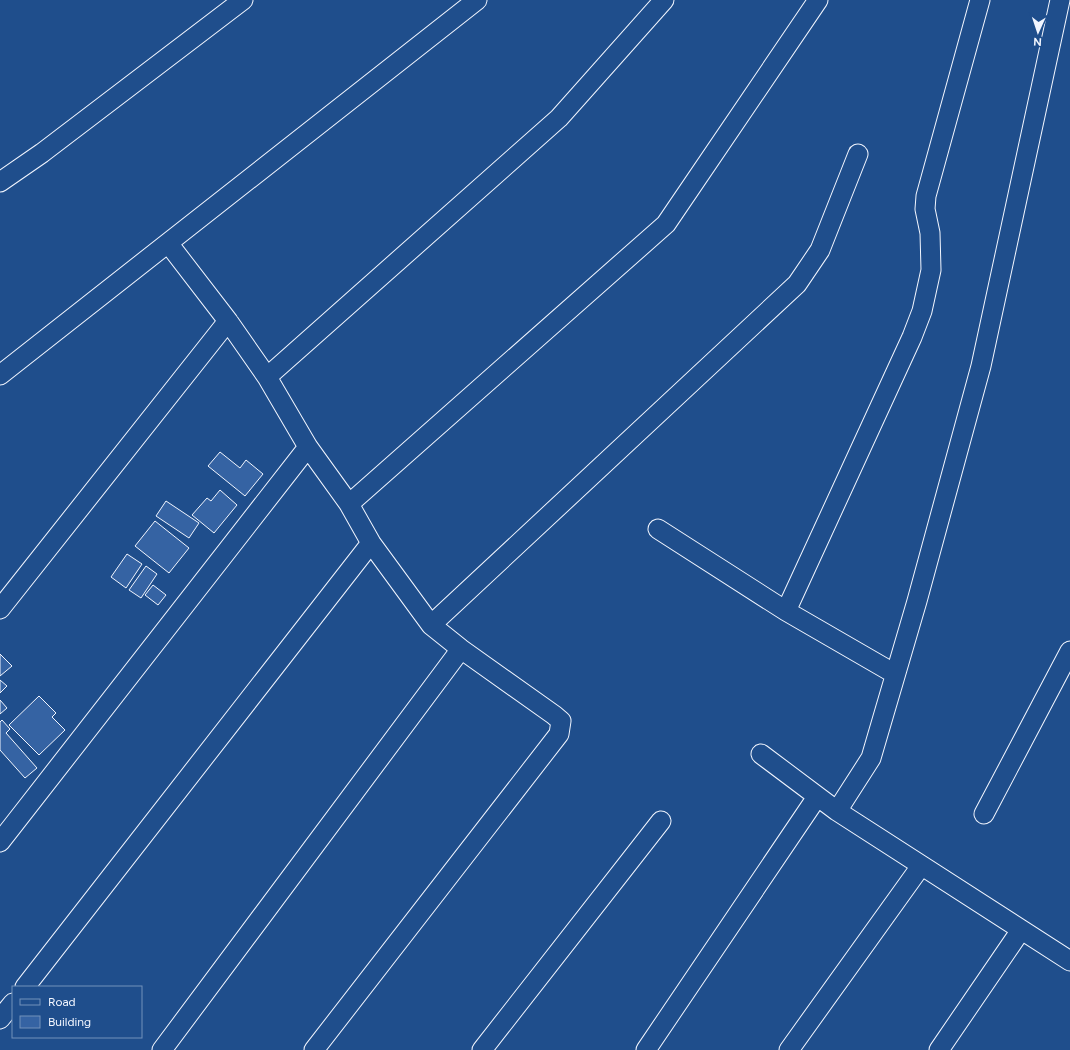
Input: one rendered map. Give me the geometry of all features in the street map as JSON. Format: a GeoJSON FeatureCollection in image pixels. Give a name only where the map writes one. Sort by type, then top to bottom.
{"type":"FeatureCollection","features":[{"type":"Feature","properties":{"kind":"street"},"geometry":{"type":"LineString","coordinates":[[0,182],[42,154],[243,0]]}},
{"type":"Feature","properties":{"kind":"street"},"geometry":{"type":"LineString","coordinates":[[0,375],[477,0]]}},
{"type":"Feature","properties":{"kind":"street"},"geometry":{"type":"LineString","coordinates":[[267,377],[559,118],[664,0]]}},
{"type":"Feature","properties":{"kind":"street"},"geometry":{"type":"LineString","coordinates":[[349,504],[666,224],[818,0]]}},
{"type":"Feature","properties":{"kind":"street"},"geometry":{"type":"LineString","coordinates":[[786,611],[912,338],[922,311],[931,270],[930,233],[925,209],[926,196],[980,0]]}},
{"type":"Feature","properties":{"kind":"street"},"geometry":{"type":"LineString","coordinates":[[837,811],[871,758],[981,366],[1060,0]]}},
{"type":"Feature","properties":{"kind":"street"},"geometry":{"type":"LineString","coordinates":[[431,625],[797,284],[820,250],[858,154]]}},
{"type":"Feature","properties":{"kind":"street"},"geometry":{"type":"LineString","coordinates":[[168,243],[228,320],[267,377],[308,447],[349,504],[371,544],[431,625],[461,649],[561,721],[559,734],[314,1050]]}},
{"type":"Feature","properties":{"kind":"street"},"geometry":{"type":"LineString","coordinates":[[0,609],[228,320]]}},
{"type":"Feature","properties":{"kind":"street"},"geometry":{"type":"LineString","coordinates":[[0,842],[308,447]]}},
{"type":"Feature","properties":{"kind":"street"},"geometry":{"type":"LineString","coordinates":[[658,529],[786,611],[895,674]]}},
{"type":"Feature","properties":{"kind":"street"},"geometry":{"type":"LineString","coordinates":[[26,986],[371,544]]}},
{"type":"Feature","properties":{"kind":"street"},"geometry":{"type":"LineString","coordinates":[[162,1050],[461,649]]}},
{"type":"Feature","properties":{"kind":"street"},"geometry":{"type":"LineString","coordinates":[[984,814],[1070,651]]}},
{"type":"Feature","properties":{"kind":"street"},"geometry":{"type":"LineString","coordinates":[[761,754],[837,811],[1070,961]]}},
{"type":"Feature","properties":{"kind":"street"},"geometry":{"type":"LineString","coordinates":[[646,1050],[817,797]]}},
{"type":"Feature","properties":{"kind":"street"},"geometry":{"type":"LineString","coordinates":[[482,1050],[661,821]]}},
{"type":"Feature","properties":{"kind":"street"},"geometry":{"type":"LineString","coordinates":[[789,1050],[922,866]]}},
{"type":"Feature","properties":{"kind":"street"},"geometry":{"type":"LineString","coordinates":[[938,1050],[1021,930]]}},
{"type":"Feature","properties":{"kind":"street"},"geometry":{"type":"LineString","coordinates":[[0,1019],[12,1004]]}},
{"type":"Feature","properties":{"kind":"building"},"geometry":{"type":"Polygon","coordinates":[[[220,452],[240,468],[246,460],[263,474],[245,496],[208,466],[220,452]]]}},
{"type":"Feature","properties":{"kind":"building"},"geometry":{"type":"Polygon","coordinates":[[[220,490],[237,505],[214,533],[192,515],[207,498],[211,501],[220,490]]]}},
{"type":"Feature","properties":{"kind":"building"},"geometry":{"type":"Polygon","coordinates":[[[166,501],[199,523],[189,538],[156,516],[166,501]]]}},
{"type":"Feature","properties":{"kind":"building"},"geometry":{"type":"Polygon","coordinates":[[[155,521],[189,548],[169,573],[135,546],[155,521]]]}},
{"type":"Feature","properties":{"kind":"building"},"geometry":{"type":"Polygon","coordinates":[[[127,554],[142,564],[126,588],[111,577],[127,554]]]}},
{"type":"Feature","properties":{"kind":"building"},"geometry":{"type":"Polygon","coordinates":[[[146,566],[157,574],[141,598],[129,590],[146,566]]]}},
{"type":"Feature","properties":{"kind":"building"},"geometry":{"type":"Polygon","coordinates":[[[153,585],[166,595],[158,605],[145,595],[153,585]]]}},
{"type":"Feature","properties":{"kind":"building"},"geometry":{"type":"Polygon","coordinates":[[[0,654],[12,666],[0,676],[0,654]]]}},
{"type":"Feature","properties":{"kind":"building"},"geometry":{"type":"Polygon","coordinates":[[[0,680],[7,686],[0,693],[0,680]]]}},
{"type":"Feature","properties":{"kind":"building"},"geometry":{"type":"Polygon","coordinates":[[[39,696],[56,713],[52,717],[65,730],[39,755],[9,725],[39,696]]]}},
{"type":"Feature","properties":{"kind":"building"},"geometry":{"type":"Polygon","coordinates":[[[0,700],[7,708],[0,714],[0,700]]]}},
{"type":"Feature","properties":{"kind":"building"},"geometry":{"type":"Polygon","coordinates":[[[2,720],[10,729],[6,733],[37,768],[25,778],[0,750],[0,722],[2,720]]]}}]}
